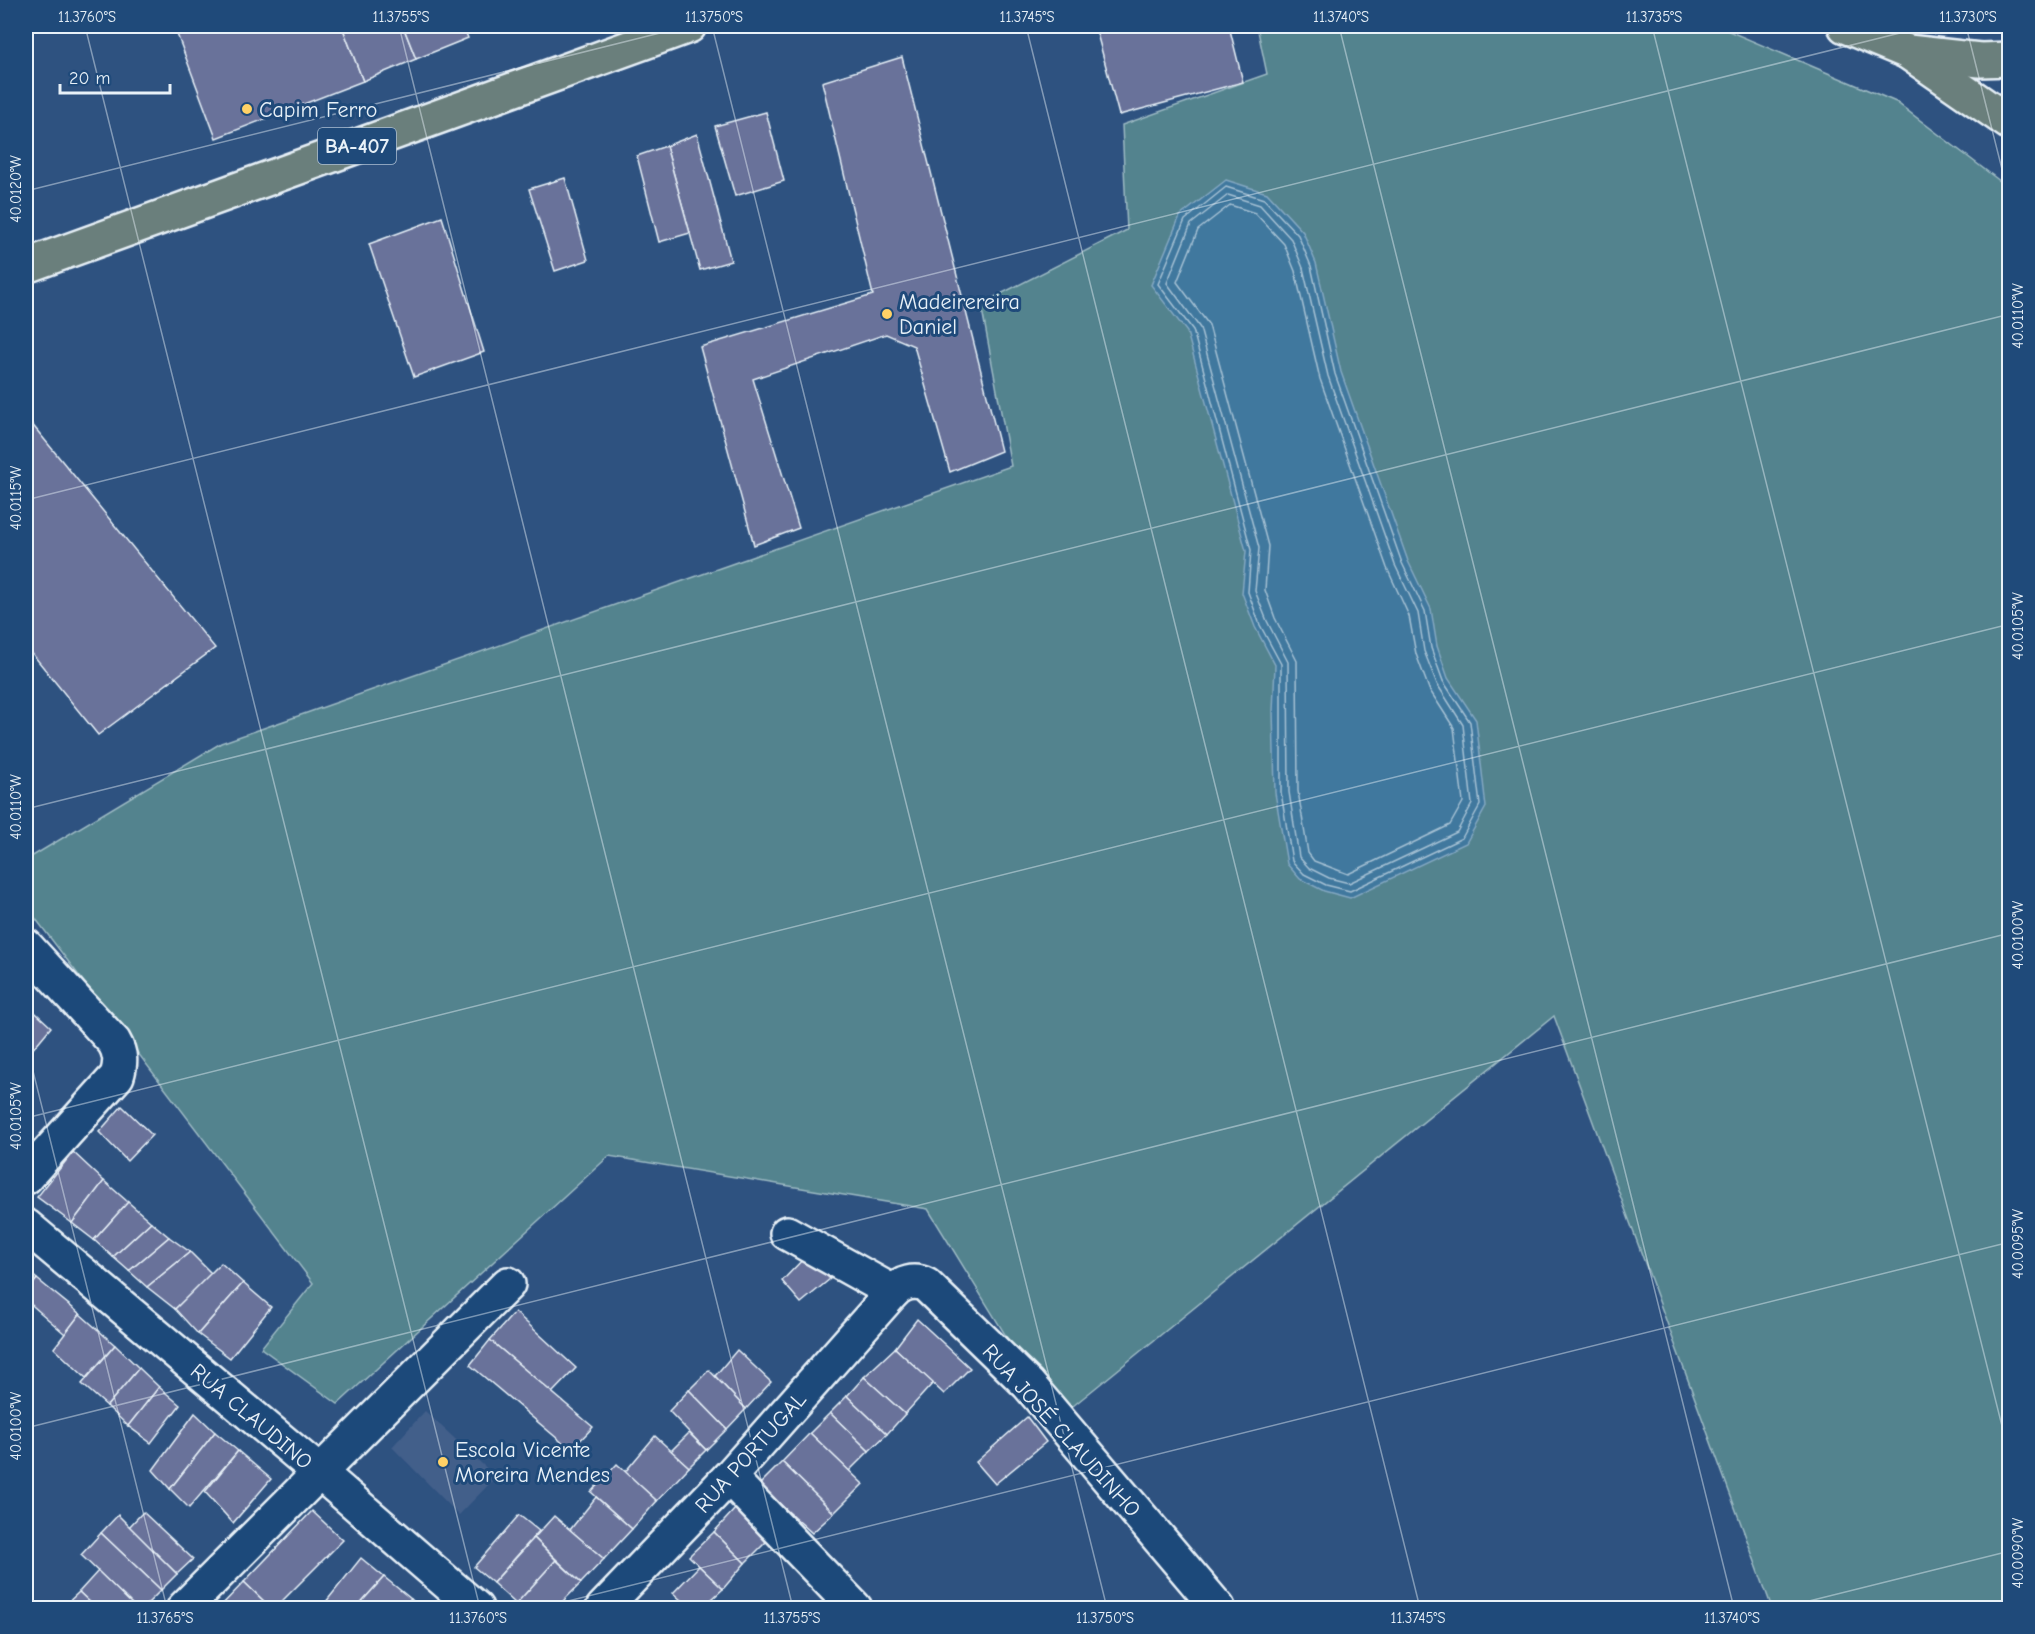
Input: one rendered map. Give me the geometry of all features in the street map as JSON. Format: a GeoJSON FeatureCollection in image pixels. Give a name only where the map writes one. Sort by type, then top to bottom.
{"type":"FeatureCollection","features":[{"type":"Feature","properties":{"kind":"main road","name":"BA-407"},"geometry":{"type":"LineString","coordinates":[[26,266],[689,26]]}},
{"type":"Feature","properties":{"kind":"main road"},"geometry":{"type":"LineString","coordinates":[[1845,26],[1908,52],[2010,123]]}},
{"type":"Feature","properties":{"kind":"main road"},"geometry":{"type":"LineString","coordinates":[[1908,52],[1980,60],[2010,59]]}},
{"type":"Feature","properties":{"kind":"street"},"geometry":{"type":"LineString","coordinates":[[26,946],[114,1042],[119,1052],[120,1066],[117,1076],[26,1177]]}},
{"type":"Feature","properties":{"kind":"street","name":"RUA CLAUDINO"},"geometry":{"type":"LineString","coordinates":[[26,1226],[319,1472],[476,1608]]}},
{"type":"Feature","properties":{"kind":"street"},"geometry":{"type":"LineString","coordinates":[[787,1233],[893,1292]]}},
{"type":"Feature","properties":{"kind":"street","name":"RUA JOSÉ CLAUDINHO"},"geometry":{"type":"LineString","coordinates":[[893,1292],[908,1283],[919,1281],[926,1285],[1028,1384],[1218,1608]]}},
{"type":"Feature","properties":{"kind":"street"},"geometry":{"type":"LineString","coordinates":[[184,1608],[508,1284]]}},
{"type":"Feature","properties":{"kind":"street","name":"RUA PORTUGAL"},"geometry":{"type":"LineString","coordinates":[[603,1608],[729,1477],[893,1292]]}},
{"type":"Feature","properties":{"kind":"street"},"geometry":{"type":"LineString","coordinates":[[729,1477],[855,1608]]}},
{"type":"Feature","properties":{"kind":"shaded area","name":"Escola Vicente Moreira Mendes"},"geometry":{"type":"Polygon","coordinates":[[[425,1411],[496,1477],[459,1515],[392,1447],[425,1411]]]}},
{"type":"Feature","properties":{"kind":"green space"},"geometry":{"type":"Polygon","coordinates":[[[1257,26],[1717,26],[1896,102],[2009,188],[2009,1608],[1772,1608],[1554,1016],[1057,1419],[928,1209],[609,1156],[338,1404],[261,1348],[313,1283],[26,906],[26,860],[221,743],[1011,466],[981,304],[1127,230],[1122,125],[1267,74],[1257,26]]]}},
{"type":"Feature","properties":{"kind":"water"},"geometry":{"type":"Polygon","coordinates":[[[1226,180],[1267,193],[1303,232],[1316,263],[1341,372],[1408,561],[1431,609],[1437,646],[1448,678],[1476,720],[1486,807],[1466,843],[1350,898],[1324,891],[1300,879],[1287,864],[1275,793],[1273,711],[1275,665],[1255,627],[1242,593],[1246,551],[1187,332],[1151,285],[1180,216],[1226,180]]]}},
{"type":"Feature","properties":{"kind":"building","name":"Capim Ferro"},"geometry":{"type":"Polygon","coordinates":[[[174,26],[342,26],[363,81],[216,138],[174,26]]]}},
{"type":"Feature","properties":{"kind":"building"},"geometry":{"type":"Polygon","coordinates":[[[342,26],[403,26],[416,59],[363,81],[342,26]]]}},
{"type":"Feature","properties":{"kind":"building"},"geometry":{"type":"Polygon","coordinates":[[[403,26],[463,26],[468,38],[416,59],[403,26]]]}},
{"type":"Feature","properties":{"kind":"building"},"geometry":{"type":"Polygon","coordinates":[[[1095,26],[1229,26],[1243,82],[1119,115],[1095,26]]]}},
{"type":"Feature","properties":{"kind":"building","name":"Madeirereira Daniel"},"geometry":{"type":"Polygon","coordinates":[[[902,57],[1001,451],[950,472],[914,346],[886,334],[753,379],[799,528],[754,545],[700,347],[873,295],[822,82],[902,57]]]}},
{"type":"Feature","properties":{"kind":"building"},"geometry":{"type":"Polygon","coordinates":[[[766,112],[784,181],[735,196],[715,126],[766,112]]]}},
{"type":"Feature","properties":{"kind":"building"},"geometry":{"type":"Polygon","coordinates":[[[697,134],[731,261],[700,270],[666,146],[697,134]]]}},
{"type":"Feature","properties":{"kind":"building"},"geometry":{"type":"Polygon","coordinates":[[[666,146],[690,233],[659,242],[637,156],[666,146]]]}},
{"type":"Feature","properties":{"kind":"building"},"geometry":{"type":"Polygon","coordinates":[[[565,178],[588,260],[555,271],[529,189],[565,178]]]}},
{"type":"Feature","properties":{"kind":"building"},"geometry":{"type":"Polygon","coordinates":[[[442,217],[484,352],[414,377],[369,244],[442,217]]]}},
{"type":"Feature","properties":{"kind":"building"},"geometry":{"type":"Polygon","coordinates":[[[26,417],[215,648],[98,735],[26,646],[26,417]]]}},
{"type":"Feature","properties":{"kind":"building"},"geometry":{"type":"Polygon","coordinates":[[[26,1004],[51,1027],[26,1057],[26,1004]]]}},
{"type":"Feature","properties":{"kind":"building"},"geometry":{"type":"Polygon","coordinates":[[[122,1106],[152,1135],[127,1161],[99,1132],[122,1106]]]}},
{"type":"Feature","properties":{"kind":"building"},"geometry":{"type":"Polygon","coordinates":[[[73,1152],[104,1181],[72,1223],[37,1197],[73,1152]]]}},
{"type":"Feature","properties":{"kind":"building"},"geometry":{"type":"Polygon","coordinates":[[[104,1181],[128,1202],[94,1240],[72,1223],[104,1181]]]}},
{"type":"Feature","properties":{"kind":"building"},"geometry":{"type":"Polygon","coordinates":[[[128,1202],[151,1222],[113,1257],[94,1240],[128,1202]]]}},
{"type":"Feature","properties":{"kind":"building"},"geometry":{"type":"Polygon","coordinates":[[[151,1222],[169,1237],[129,1271],[113,1257],[151,1222]]]}},
{"type":"Feature","properties":{"kind":"building"},"geometry":{"type":"Polygon","coordinates":[[[169,1237],[190,1252],[147,1287],[129,1271],[169,1237]]]}},
{"type":"Feature","properties":{"kind":"building"},"geometry":{"type":"Polygon","coordinates":[[[190,1252],[212,1274],[175,1309],[147,1287],[190,1252]]]}},
{"type":"Feature","properties":{"kind":"building"},"geometry":{"type":"Polygon","coordinates":[[[807,1255],[830,1279],[801,1303],[782,1281],[807,1255]]]}},
{"type":"Feature","properties":{"kind":"building"},"geometry":{"type":"Polygon","coordinates":[[[221,1263],[243,1283],[198,1334],[175,1309],[221,1263]]]}},
{"type":"Feature","properties":{"kind":"building"},"geometry":{"type":"Polygon","coordinates":[[[26,1269],[37,1279],[26,1293],[26,1269]]]}},
{"type":"Feature","properties":{"kind":"building"},"geometry":{"type":"Polygon","coordinates":[[[37,1279],[80,1314],[65,1334],[26,1300],[26,1293],[37,1279]]]}},
{"type":"Feature","properties":{"kind":"building"},"geometry":{"type":"Polygon","coordinates":[[[243,1283],[271,1307],[230,1358],[198,1334],[243,1283]]]}},
{"type":"Feature","properties":{"kind":"building"},"geometry":{"type":"Polygon","coordinates":[[[515,1312],[576,1368],[552,1393],[490,1340],[515,1312]]]}},
{"type":"Feature","properties":{"kind":"building"},"geometry":{"type":"Polygon","coordinates":[[[80,1314],[115,1345],[86,1378],[54,1348],[80,1314]]]}},
{"type":"Feature","properties":{"kind":"building"},"geometry":{"type":"Polygon","coordinates":[[[917,1319],[970,1368],[944,1394],[895,1348],[917,1319]]]}},
{"type":"Feature","properties":{"kind":"building"},"geometry":{"type":"Polygon","coordinates":[[[490,1340],[593,1427],[571,1450],[470,1365],[490,1340]]]}},
{"type":"Feature","properties":{"kind":"building"},"geometry":{"type":"Polygon","coordinates":[[[115,1345],[139,1368],[107,1406],[82,1384],[115,1345]]]}},
{"type":"Feature","properties":{"kind":"building"},"geometry":{"type":"Polygon","coordinates":[[[895,1348],[933,1383],[905,1414],[864,1377],[895,1348]]]}},
{"type":"Feature","properties":{"kind":"building"},"geometry":{"type":"Polygon","coordinates":[[[737,1350],[771,1382],[746,1409],[715,1376],[737,1350]]]}},
{"type":"Feature","properties":{"kind":"building"},"geometry":{"type":"Polygon","coordinates":[[[139,1368],[159,1387],[128,1426],[107,1406],[139,1368]]]}},
{"type":"Feature","properties":{"kind":"building"},"geometry":{"type":"Polygon","coordinates":[[[709,1370],[746,1409],[727,1429],[689,1390],[709,1370]]]}},
{"type":"Feature","properties":{"kind":"building"},"geometry":{"type":"Polygon","coordinates":[[[864,1377],[905,1414],[887,1434],[847,1396],[864,1377]]]}},
{"type":"Feature","properties":{"kind":"building"},"geometry":{"type":"Polygon","coordinates":[[[159,1387],[180,1405],[151,1443],[128,1426],[159,1387]]]}},
{"type":"Feature","properties":{"kind":"building"},"geometry":{"type":"Polygon","coordinates":[[[689,1390],[727,1429],[706,1450],[669,1411],[689,1390]]]}},
{"type":"Feature","properties":{"kind":"building"},"geometry":{"type":"Polygon","coordinates":[[[847,1396],[887,1434],[869,1451],[830,1413],[847,1396]]]}},
{"type":"Feature","properties":{"kind":"building"},"geometry":{"type":"Polygon","coordinates":[[[195,1413],[215,1432],[170,1489],[153,1470],[195,1413]]]}},
{"type":"Feature","properties":{"kind":"building"},"geometry":{"type":"Polygon","coordinates":[[[830,1413],[869,1451],[849,1471],[810,1433],[830,1413]]]}},
{"type":"Feature","properties":{"kind":"building"},"geometry":{"type":"Polygon","coordinates":[[[1027,1417],[1046,1442],[995,1484],[976,1462],[1027,1417]]]}},
{"type":"Feature","properties":{"kind":"building"},"geometry":{"type":"Polygon","coordinates":[[[215,1432],[238,1451],[189,1508],[170,1489],[215,1432]]]}},
{"type":"Feature","properties":{"kind":"building"},"geometry":{"type":"Polygon","coordinates":[[[689,1433],[706,1450],[689,1467],[671,1451],[689,1433]]]}},
{"type":"Feature","properties":{"kind":"building"},"geometry":{"type":"Polygon","coordinates":[[[810,1433],[863,1484],[834,1513],[782,1462],[810,1433]]]}},
{"type":"Feature","properties":{"kind":"building"},"geometry":{"type":"Polygon","coordinates":[[[655,1436],[689,1467],[657,1501],[625,1472],[655,1436]]]}},
{"type":"Feature","properties":{"kind":"building"},"geometry":{"type":"Polygon","coordinates":[[[238,1451],[271,1479],[233,1523],[205,1492],[238,1451]]]}},
{"type":"Feature","properties":{"kind":"building"},"geometry":{"type":"Polygon","coordinates":[[[782,1462],[834,1513],[812,1533],[759,1485],[782,1462]]]}},
{"type":"Feature","properties":{"kind":"building"},"geometry":{"type":"Polygon","coordinates":[[[617,1464],[657,1501],[632,1529],[591,1492],[617,1464]]]}},
{"type":"Feature","properties":{"kind":"building"},"geometry":{"type":"Polygon","coordinates":[[[596,1497],[632,1529],[604,1559],[570,1530],[596,1497]]]}},
{"type":"Feature","properties":{"kind":"building"},"geometry":{"type":"Polygon","coordinates":[[[735,1509],[766,1542],[745,1563],[714,1532],[735,1509]]]}},
{"type":"Feature","properties":{"kind":"building"},"geometry":{"type":"Polygon","coordinates":[[[312,1511],[343,1540],[275,1608],[271,1608],[244,1582],[312,1511]]]}},
{"type":"Feature","properties":{"kind":"building"},"geometry":{"type":"Polygon","coordinates":[[[143,1512],[193,1559],[177,1574],[129,1527],[143,1512]]]}},
{"type":"Feature","properties":{"kind":"building"},"geometry":{"type":"Polygon","coordinates":[[[118,1515],[177,1574],[161,1590],[101,1533],[118,1515]]]}},
{"type":"Feature","properties":{"kind":"building"},"geometry":{"type":"Polygon","coordinates":[[[519,1515],[539,1531],[493,1583],[474,1567],[519,1515]]]}},
{"type":"Feature","properties":{"kind":"building"},"geometry":{"type":"Polygon","coordinates":[[[554,1516],[604,1559],[581,1583],[534,1538],[554,1516]]]}},
{"type":"Feature","properties":{"kind":"building"},"geometry":{"type":"Polygon","coordinates":[[[714,1532],[745,1563],[723,1589],[689,1556],[714,1532]]]}},
{"type":"Feature","properties":{"kind":"building"},"geometry":{"type":"Polygon","coordinates":[[[101,1533],[161,1590],[143,1608],[136,1608],[81,1555],[101,1533]]]}},
{"type":"Feature","properties":{"kind":"building"},"geometry":{"type":"Polygon","coordinates":[[[534,1538],[556,1560],[516,1604],[493,1583],[534,1538]]]}},
{"type":"Feature","properties":{"kind":"building"},"geometry":{"type":"Polygon","coordinates":[[[361,1558],[384,1577],[356,1608],[321,1608],[361,1558]]]}},
{"type":"Feature","properties":{"kind":"building"},"geometry":{"type":"Polygon","coordinates":[[[556,1560],[581,1583],[556,1608],[522,1608],[516,1604],[556,1560]]]}},
{"type":"Feature","properties":{"kind":"building"},"geometry":{"type":"Polygon","coordinates":[[[699,1566],[723,1589],[702,1608],[690,1608],[673,1593],[699,1566]]]}},
{"type":"Feature","properties":{"kind":"building"},"geometry":{"type":"Polygon","coordinates":[[[98,1571],[136,1608],[96,1608],[79,1592],[98,1571]]]}},
{"type":"Feature","properties":{"kind":"building"},"geometry":{"type":"Polygon","coordinates":[[[384,1577],[411,1599],[402,1608],[356,1608],[384,1577]]]}},
{"type":"Feature","properties":{"kind":"building"},"geometry":{"type":"Polygon","coordinates":[[[244,1582],[271,1608],[219,1608],[244,1582]]]}},
{"type":"Feature","properties":{"kind":"building"},"geometry":{"type":"Polygon","coordinates":[[[79,1592],[96,1608],[62,1608],[79,1592]]]}},
{"type":"Feature","properties":{"kind":"building"},"geometry":{"type":"Polygon","coordinates":[[[411,1599],[421,1608],[402,1608],[411,1599]]]}},
{"type":"Feature","properties":{"kind":"place","name":"Capim Ferro"},"geometry":{"type":"Point","coordinates":[247,109]}},
{"type":"Feature","properties":{"kind":"place","name":"Madeirereira Daniel"},"geometry":{"type":"Point","coordinates":[887,314]}},
{"type":"Feature","properties":{"kind":"place","name":"Escola Vicente Moreira Mendes"},"geometry":{"type":"Point","coordinates":[443,1462]}}]}
